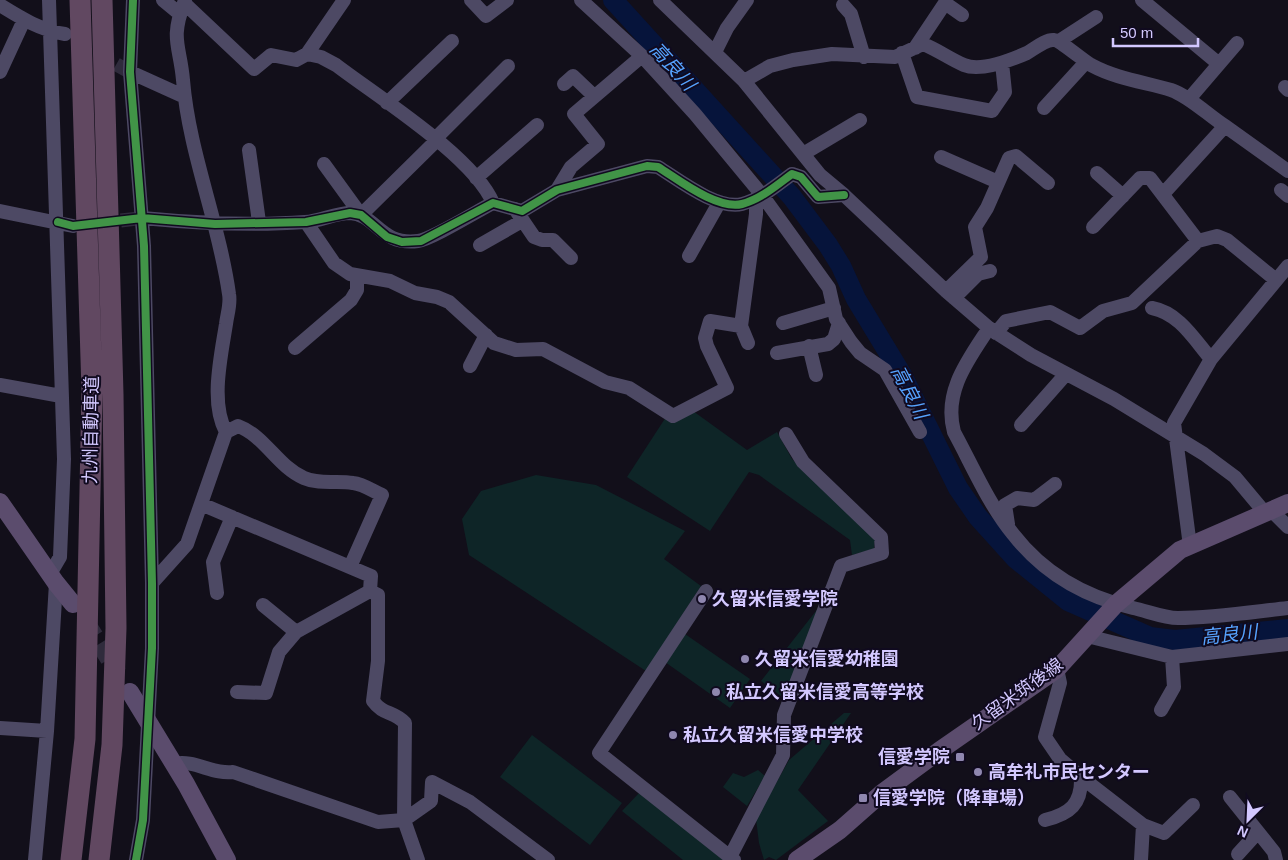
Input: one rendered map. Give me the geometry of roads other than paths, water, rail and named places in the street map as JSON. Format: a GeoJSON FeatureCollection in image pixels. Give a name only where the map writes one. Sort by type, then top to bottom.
{"type":"FeatureCollection","features":[{"type":"Feature","properties":{"kind":"highway","name":"九州自動車道"},"geometry":{"type":"LineString","coordinates":[[72,860],[85,739],[92,392],[80,0]]}},
{"type":"Feature","properties":{"kind":"highway","name":"九州自動車道"},"geometry":{"type":"LineString","coordinates":[[99,860],[112,745],[116,628],[113,394],[105,186],[102,0]]}},
{"type":"Feature","properties":{"kind":"main road"},"geometry":{"type":"LineString","coordinates":[[0,502],[53,578],[74,604]]}},
{"type":"Feature","properties":{"kind":"main road","name":"久留米筑後線"},"geometry":{"type":"LineString","coordinates":[[809,857],[882,793],[1057,669],[1115,606],[1180,550],[1269,513],[1288,503]]}},
{"type":"Feature","properties":{"kind":"main road"},"geometry":{"type":"LineString","coordinates":[[130,692],[174,764],[227,860]]}},
{"type":"Feature","properties":{"kind":"street"},"geometry":{"type":"LineString","coordinates":[[35,860],[47,731],[53,578],[60,557],[64,459],[58,222],[49,0]]}},
{"type":"Feature","properties":{"kind":"street"},"geometry":{"type":"LineString","coordinates":[[133,0],[130,72],[142,218],[152,582],[152,648],[143,820],[136,860]]}},
{"type":"Feature","properties":{"kind":"street"},"geometry":{"type":"LineString","coordinates":[[164,0],[183,6],[254,69],[271,54],[296,60],[307,54],[344,0]]}},
{"type":"Feature","properties":{"kind":"street"},"geometry":{"type":"LineString","coordinates":[[471,0],[486,16],[507,0]]}},
{"type":"Feature","properties":{"kind":"street"},"geometry":{"type":"LineString","coordinates":[[581,0],[642,56],[695,114],[761,195],[829,288],[838,323],[860,354],[885,370],[920,432]]}},
{"type":"Feature","properties":{"kind":"street"},"geometry":{"type":"LineString","coordinates":[[660,0],[744,81],[820,175],[844,195],[950,295],[992,330],[1174,436],[1235,477],[1269,513],[1288,527]]}},
{"type":"Feature","properties":{"kind":"street"},"geometry":{"type":"LineString","coordinates":[[715,52],[727,28],[746,0]]}},
{"type":"Feature","properties":{"kind":"street"},"geometry":{"type":"LineString","coordinates":[[1142,0],[1219,64]]}},
{"type":"Feature","properties":{"kind":"street"},"geometry":{"type":"LineString","coordinates":[[915,48],[945,3],[962,15]]}},
{"type":"Feature","properties":{"kind":"street"},"geometry":{"type":"LineString","coordinates":[[0,5],[24,20],[49,32],[65,34]]}},
{"type":"Feature","properties":{"kind":"street"},"geometry":{"type":"LineString","coordinates":[[183,6],[176,39],[183,79],[183,96],[191,138],[216,224],[230,297],[218,381],[221,423],[226,432]]}},
{"type":"Feature","properties":{"kind":"street"},"geometry":{"type":"LineString","coordinates":[[843,6],[851,14],[864,57]]}},
{"type":"Feature","properties":{"kind":"street"},"geometry":{"type":"LineString","coordinates":[[1059,41],[1096,17]]}},
{"type":"Feature","properties":{"kind":"street"},"geometry":{"type":"LineString","coordinates":[[0,72],[24,20]]}},
{"type":"Feature","properties":{"kind":"street"},"geometry":{"type":"LineString","coordinates":[[744,81],[770,66],[792,60],[832,54],[895,57],[923,44],[966,66],[1002,63],[1051,39],[1059,41],[1075,56],[1103,72],[1172,91],[1189,99],[1200,110],[1288,171]]}},
{"type":"Feature","properties":{"kind":"street"},"geometry":{"type":"LineString","coordinates":[[387,103],[452,41]]}},
{"type":"Feature","properties":{"kind":"street"},"geometry":{"type":"LineString","coordinates":[[1189,99],[1237,43]]}},
{"type":"Feature","properties":{"kind":"street"},"geometry":{"type":"LineString","coordinates":[[307,54],[322,57],[336,65],[455,154],[489,194],[493,203],[519,215],[534,237],[553,240],[571,258]]}},
{"type":"Feature","properties":{"kind":"street"},"geometry":{"type":"LineString","coordinates":[[902,54],[917,97],[992,111],[1005,92],[1002,63]]}},
{"type":"Feature","properties":{"kind":"street"},"geometry":{"type":"LineString","coordinates":[[557,190],[571,166],[598,144],[574,114],[642,56]]}},
{"type":"Feature","properties":{"kind":"street"},"geometry":{"type":"LineString","coordinates":[[1044,108],[1086,62]]}},
{"type":"Feature","properties":{"kind":"street"},"geometry":{"type":"LineString","coordinates":[[361,215],[508,66]]}},
{"type":"Feature","properties":{"kind":"street"},"geometry":{"type":"LineString","coordinates":[[130,72],[183,96]]}},
{"type":"Feature","properties":{"kind":"street"},"geometry":{"type":"LineString","coordinates":[[564,84],[573,76],[594,96]]}},
{"type":"Feature","properties":{"kind":"street"},"geometry":{"type":"LineString","coordinates":[[803,154],[860,120]]}},
{"type":"Feature","properties":{"kind":"street"},"geometry":{"type":"LineString","coordinates":[[476,178],[537,125]]}},
{"type":"Feature","properties":{"kind":"street"},"geometry":{"type":"LineString","coordinates":[[1162,194],[1225,126]]}},
{"type":"Feature","properties":{"kind":"street"},"geometry":{"type":"LineString","coordinates":[[250,150],[260,222]]}},
{"type":"Feature","properties":{"kind":"street"},"geometry":{"type":"LineString","coordinates":[[950,295],[981,257],[975,227],[988,208],[1009,158],[1016,156],[1048,183]]}},
{"type":"Feature","properties":{"kind":"street"},"geometry":{"type":"LineString","coordinates":[[941,157],[998,182]]}},
{"type":"Feature","properties":{"kind":"street"},"geometry":{"type":"LineString","coordinates":[[324,164],[361,215],[387,237],[402,242],[421,241],[493,203]]}},
{"type":"Feature","properties":{"kind":"street"},"geometry":{"type":"LineString","coordinates":[[480,245],[522,211],[557,190],[646,166],[658,166],[719,203],[740,204],[761,195],[792,174],[801,177],[818,197],[844,195]]}},
{"type":"Feature","properties":{"kind":"street"},"geometry":{"type":"LineString","coordinates":[[1097,173],[1122,196]]}},
{"type":"Feature","properties":{"kind":"street"},"geometry":{"type":"LineString","coordinates":[[1093,228],[1140,178],[1150,178],[1198,241]]}},
{"type":"Feature","properties":{"kind":"street"},"geometry":{"type":"LineString","coordinates":[[748,343],[741,326],[756,214],[761,195]]}},
{"type":"Feature","properties":{"kind":"street"},"geometry":{"type":"LineString","coordinates":[[689,256],[719,203]]}},
{"type":"Feature","properties":{"kind":"street"},"geometry":{"type":"LineString","coordinates":[[0,212],[73,226]]}},
{"type":"Feature","properties":{"kind":"street"},"geometry":{"type":"LineString","coordinates":[[142,218],[216,224],[306,222],[350,213],[361,215]]}},
{"type":"Feature","properties":{"kind":"street"},"geometry":{"type":"LineString","coordinates":[[306,222],[334,263],[357,276],[390,281],[415,293],[437,297],[449,302],[494,342],[511,348],[543,349],[560,356],[605,382],[629,388],[673,416],[728,388],[707,346],[705,338],[710,321],[741,326]]}},
{"type":"Feature","properties":{"kind":"street"},"geometry":{"type":"LineString","coordinates":[[1276,280],[1227,240],[1218,236],[1198,241],[1132,303],[1103,311],[1080,328],[1050,312],[1006,321],[992,330],[966,363],[954,389],[950,417],[954,432],[1009,529],[1060,579],[1083,592],[1115,606],[1176,618],[1288,608]]}},
{"type":"Feature","properties":{"kind":"street"},"geometry":{"type":"LineString","coordinates":[[1190,546],[1174,436],[1174,422],[1211,359],[1287,268]]}},
{"type":"Feature","properties":{"kind":"street"},"geometry":{"type":"LineString","coordinates":[[950,295],[978,274],[990,271]]}},
{"type":"Feature","properties":{"kind":"street"},"geometry":{"type":"LineString","coordinates":[[295,348],[351,300],[357,290],[357,276]]}},
{"type":"Feature","properties":{"kind":"street"},"geometry":{"type":"LineString","coordinates":[[783,323],[834,308]]}},
{"type":"Feature","properties":{"kind":"street"},"geometry":{"type":"LineString","coordinates":[[1152,308],[1164,310],[1175,316],[1211,359]]}},
{"type":"Feature","properties":{"kind":"street"},"geometry":{"type":"LineString","coordinates":[[776,353],[828,344],[834,339],[838,323]]}},
{"type":"Feature","properties":{"kind":"street"},"geometry":{"type":"LineString","coordinates":[[470,366],[486,335]]}},
{"type":"Feature","properties":{"kind":"street"},"geometry":{"type":"LineString","coordinates":[[809,346],[816,375]]}},
{"type":"Feature","properties":{"kind":"street"},"geometry":{"type":"LineString","coordinates":[[1021,425],[1066,374]]}},
{"type":"Feature","properties":{"kind":"street"},"geometry":{"type":"LineString","coordinates":[[0,385],[61,396]]}},
{"type":"Feature","properties":{"kind":"street"},"geometry":{"type":"LineString","coordinates":[[152,582],[186,544],[226,432],[238,426],[250,430],[290,470],[304,478],[318,482],[355,483],[382,495],[350,567]]}},
{"type":"Feature","properties":{"kind":"street"},"geometry":{"type":"LineString","coordinates":[[706,591],[599,753],[732,858],[784,755],[784,715],[841,566],[882,553],[881,537],[803,462],[786,434]]}},
{"type":"Feature","properties":{"kind":"street"},"geometry":{"type":"LineString","coordinates":[[1009,529],[1005,506],[1017,498],[1034,500],[1055,484]]}},
{"type":"Feature","properties":{"kind":"street"},"geometry":{"type":"LineString","coordinates":[[201,504],[371,576],[370,591]]}},
{"type":"Feature","properties":{"kind":"street"},"geometry":{"type":"LineString","coordinates":[[217,593],[213,562],[232,517]]}},
{"type":"Feature","properties":{"kind":"street"},"geometry":{"type":"LineString","coordinates":[[237,692],[266,693],[279,652],[296,632],[370,591]]}},
{"type":"Feature","properties":{"kind":"street"},"geometry":{"type":"LineString","coordinates":[[370,591],[378,595],[378,662],[373,701],[380,711],[398,716],[406,723],[404,820],[418,860]]}},
{"type":"Feature","properties":{"kind":"street"},"geometry":{"type":"LineString","coordinates":[[264,605],[296,632]]}},
{"type":"Feature","properties":{"kind":"street"},"geometry":{"type":"LineString","coordinates":[[1087,636],[1172,657],[1288,644]]}},
{"type":"Feature","properties":{"kind":"street"},"geometry":{"type":"LineString","coordinates":[[1160,710],[1174,687],[1172,657]]}},
{"type":"Feature","properties":{"kind":"street"},"geometry":{"type":"LineString","coordinates":[[1057,669],[1060,683],[1045,736],[1060,759],[1144,825],[1164,833],[1193,805]]}},
{"type":"Feature","properties":{"kind":"street"},"geometry":{"type":"LineString","coordinates":[[0,728],[47,731]]}},
{"type":"Feature","properties":{"kind":"street"},"geometry":{"type":"LineString","coordinates":[[174,764],[183,762],[223,774],[233,772],[378,822],[404,820],[431,801],[432,782],[470,802],[548,860]]}},
{"type":"Feature","properties":{"kind":"street"},"geometry":{"type":"LineString","coordinates":[[1044,820],[1058,817],[1070,810],[1077,802],[1081,790],[1081,777]]}},
{"type":"Feature","properties":{"kind":"street"},"geometry":{"type":"LineString","coordinates":[[1230,797],[1274,852],[1276,860]]}},
{"type":"Feature","properties":{"kind":"street"},"geometry":{"type":"LineString","coordinates":[[1140,860],[1144,825]]}},
{"type":"Feature","properties":{"kind":"street"},"geometry":{"type":"LineString","coordinates":[[1238,854],[1258,832]]}},
{"type":"Feature","properties":{"kind":"waterway","name":"高良川"},"geometry":{"type":"LineString","coordinates":[[613,0],[792,197],[828,245],[841,266],[856,299],[902,375],[958,488],[978,517],[1016,559],[1068,601],[1150,637],[1175,640],[1288,629]]}},
{"type":"Feature","properties":{"kind":"tunnel"},"geometry":{"type":"LineString","coordinates":[[98,54],[130,72]]}},
{"type":"Feature","properties":{"kind":"tunnel"},"geometry":{"type":"LineString","coordinates":[[100,223],[142,218]]}},
{"type":"Feature","properties":{"kind":"tunnel"},"geometry":{"type":"LineString","coordinates":[[85,621],[118,673]]}},
{"type":"Feature","properties":{"kind":"place","name":"久留米信愛学院"},"geometry":{"type":"Point","coordinates":[702,599]}},
{"type":"Feature","properties":{"kind":"place","name":"久留米信愛幼稚園"},"geometry":{"type":"Point","coordinates":[745,659]}},
{"type":"Feature","properties":{"kind":"place","name":"私立久留米信愛高等学校"},"geometry":{"type":"Point","coordinates":[716,692]}},
{"type":"Feature","properties":{"kind":"place","name":"私立久留米信愛中学校"},"geometry":{"type":"Point","coordinates":[673,735]}},
{"type":"Feature","properties":{"kind":"place","name":"信愛学院"},"geometry":{"type":"Point","coordinates":[960,757]}},
{"type":"Feature","properties":{"kind":"place","name":"高牟礼市民センター"},"geometry":{"type":"Point","coordinates":[978,772]}},
{"type":"Feature","properties":{"kind":"place","name":"信愛学院（降車場）"},"geometry":{"type":"Point","coordinates":[863,798]}}]}
